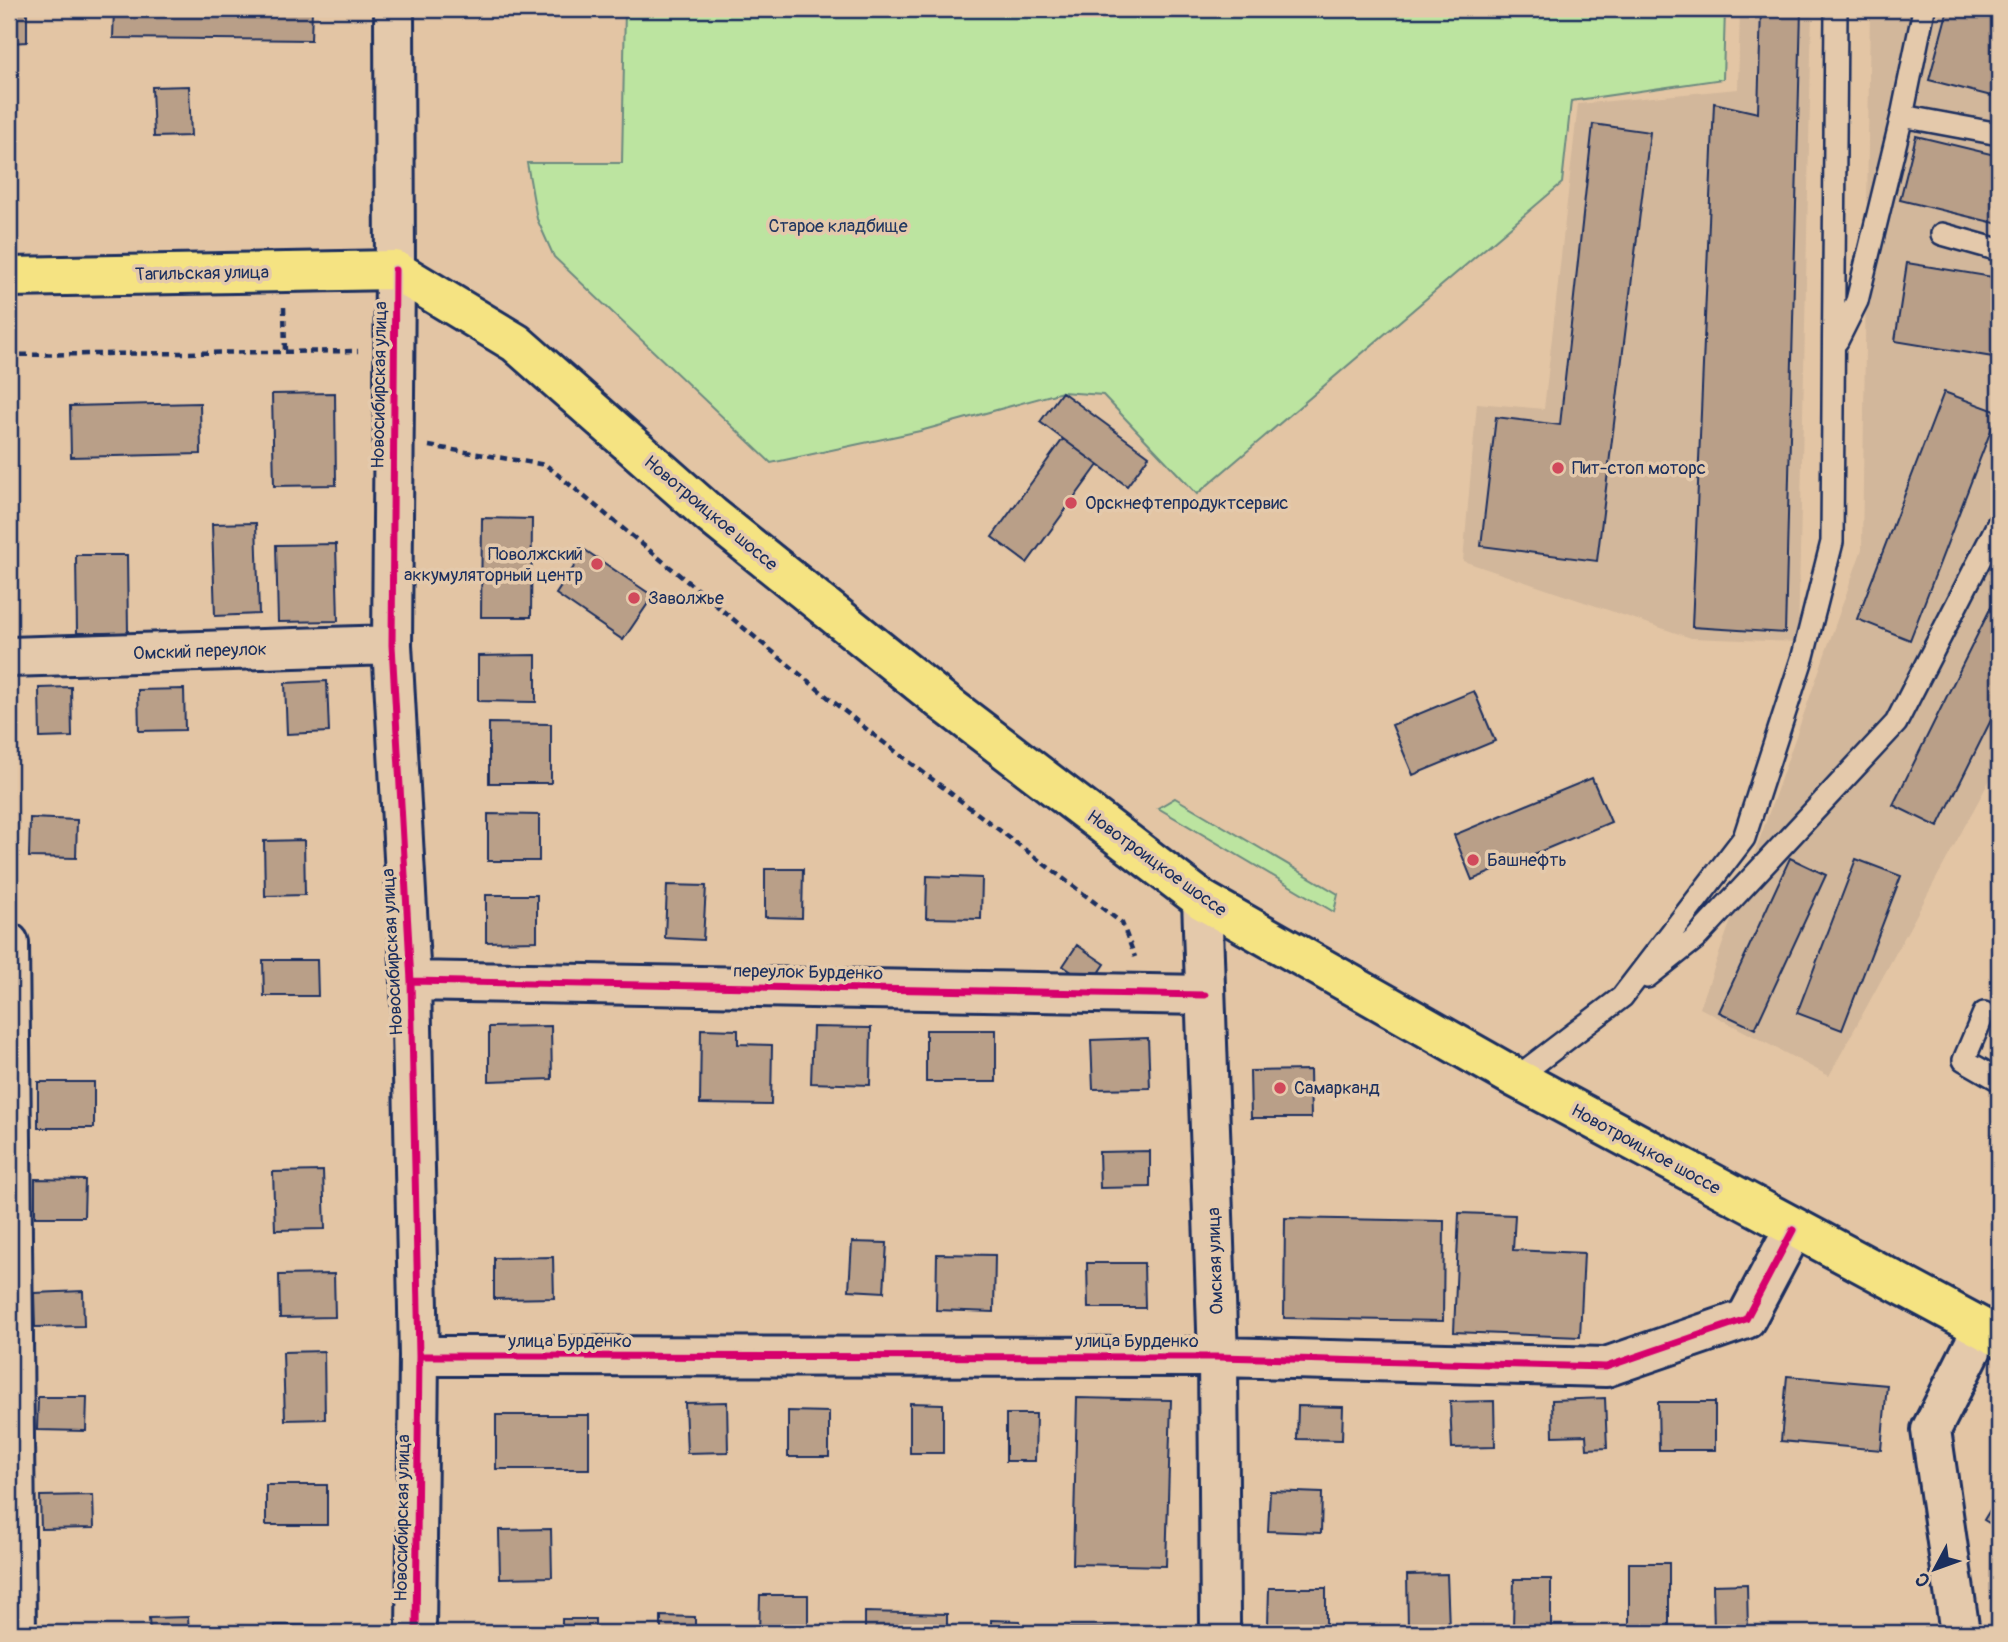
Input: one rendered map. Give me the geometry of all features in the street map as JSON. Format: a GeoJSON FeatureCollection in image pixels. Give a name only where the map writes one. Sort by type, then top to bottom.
{"type":"FeatureCollection","features":[{"type":"Feature","properties":{"kind":"main road","name":"Тагильская улица"},"geometry":{"type":"LineString","coordinates":[[9,276],[396,270]]}},
{"type":"Feature","properties":{"kind":"main road","name":"Новотроицкое шоссе"},"geometry":{"type":"LineString","coordinates":[[396,270],[516,344],[712,516],[942,701],[1202,900],[1516,1078],[1793,1230],[1991,1333]]}},
{"type":"Feature","properties":{"kind":"street","name":"Новосибирская улица"},"geometry":{"type":"LineString","coordinates":[[394,9],[396,270],[392,645],[411,981],[419,1356],[416,1633]]}},
{"type":"Feature","properties":{"kind":"street","name":"Омский переулок"},"geometry":{"type":"LineString","coordinates":[[9,657],[392,645]]}},
{"type":"Feature","properties":{"kind":"street","name":"Омская улица"},"geometry":{"type":"LineString","coordinates":[[1202,900],[1218,1357],[1220,1623]]}},
{"type":"Feature","properties":{"kind":"street"},"geometry":{"type":"LineString","coordinates":[[9,943],[16,1633]]}},
{"type":"Feature","properties":{"kind":"street","name":"переулок Бурденко"},"geometry":{"type":"LineString","coordinates":[[411,981],[1205,995]]}},
{"type":"Feature","properties":{"kind":"street","name":"улица Бурденко"},"geometry":{"type":"LineString","coordinates":[[419,1356],[1218,1357],[1606,1367],[1746,1319],[1793,1230]]}},
{"type":"Feature","properties":{"kind":"street"},"geometry":{"type":"LineString","coordinates":[[1960,1633],[1931,1430],[1991,1333]]}},
{"type":"Feature","properties":{"kind":"lane"},"geometry":{"type":"LineString","coordinates":[[1622,997],[1744,838],[1803,656],[1832,542],[1836,9]]}},
{"type":"Feature","properties":{"kind":"lane"},"geometry":{"type":"LineString","coordinates":[[1834,347],[1857,301],[1902,116],[1924,9]]}},
{"type":"Feature","properties":{"kind":"lane"},"geometry":{"type":"LineString","coordinates":[[1902,116],[1999,134]]}},
{"type":"Feature","properties":{"kind":"lane"},"geometry":{"type":"LineString","coordinates":[[1942,234],[1999,250]]}},
{"type":"Feature","properties":{"kind":"lane"},"geometry":{"type":"LineString","coordinates":[[1516,1078],[1695,939],[1896,723],[1999,522]]}},
{"type":"Feature","properties":{"kind":"lane"},"geometry":{"type":"LineString","coordinates":[[1984,1013],[1964,1060],[1999,1080]]}},
{"type":"Feature","properties":{"kind":"path"},"geometry":{"type":"LineString","coordinates":[[9,355],[372,351]]}},
{"type":"Feature","properties":{"kind":"path"},"geometry":{"type":"LineString","coordinates":[[394,440],[546,465],[870,732],[1122,923],[1148,994]]}},
{"type":"Feature","properties":{"kind":"shaded area"},"geometry":{"type":"Polygon","coordinates":[[[1740,9],[1812,9],[1798,642],[1691,638],[1463,561],[1477,403],[1544,409],[1578,104],[1738,89],[1740,9]]]}},
{"type":"Feature","properties":{"kind":"shaded area"},"geometry":{"type":"Polygon","coordinates":[[[1870,9],[1999,9],[1999,763],[1829,1076],[1700,1008],[1862,549],[1870,9]]]}},
{"type":"Feature","properties":{"kind":"green space","name":"Старое кладбище"},"geometry":{"type":"Polygon","coordinates":[[[625,9],[1725,9],[1723,79],[1571,101],[1562,183],[1197,494],[1103,395],[1062,392],[920,431],[771,463],[554,257],[537,219],[527,163],[622,163],[625,9]]]}},
{"type":"Feature","properties":{"kind":"green space"},"geometry":{"type":"Polygon","coordinates":[[[1175,798],[1338,894],[1334,912],[1158,808],[1175,798]]]}},
{"type":"Feature","properties":{"kind":"building"},"geometry":{"type":"Polygon","coordinates":[[[9,9],[27,9],[27,42],[9,43],[9,9]]]}},
{"type":"Feature","properties":{"kind":"building"},"geometry":{"type":"Polygon","coordinates":[[[114,9],[312,9],[311,40],[113,38],[114,9]]]}},
{"type":"Feature","properties":{"kind":"building"},"geometry":{"type":"Polygon","coordinates":[[[1761,9],[1801,9],[1785,633],[1692,627],[1714,103],[1758,113],[1761,9]]]}},
{"type":"Feature","properties":{"kind":"building"},"geometry":{"type":"Polygon","coordinates":[[[1948,9],[1999,10],[1999,98],[1929,80],[1948,9]]]}},
{"type":"Feature","properties":{"kind":"building"},"geometry":{"type":"Polygon","coordinates":[[[189,86],[191,136],[154,137],[152,87],[189,86]]]}},
{"type":"Feature","properties":{"kind":"building"},"geometry":{"type":"Polygon","coordinates":[[[1593,124],[1650,132],[1597,561],[1481,546],[1496,417],[1560,425],[1593,124]]]}},
{"type":"Feature","properties":{"kind":"building"},"geometry":{"type":"Polygon","coordinates":[[[1916,136],[1999,156],[1999,224],[1900,200],[1916,136]]]}},
{"type":"Feature","properties":{"kind":"building"},"geometry":{"type":"Polygon","coordinates":[[[1907,263],[1999,278],[1999,358],[1895,341],[1907,263]]]}},
{"type":"Feature","properties":{"kind":"building"},"geometry":{"type":"Polygon","coordinates":[[[1062,392],[1149,456],[1127,486],[1040,422],[1062,392]]]}},
{"type":"Feature","properties":{"kind":"building"},"geometry":{"type":"Polygon","coordinates":[[[1944,392],[1998,412],[1910,640],[1857,619],[1944,392]]]}},
{"type":"Feature","properties":{"kind":"building"},"geometry":{"type":"Polygon","coordinates":[[[335,393],[336,485],[274,486],[272,394],[335,393]]]}},
{"type":"Feature","properties":{"kind":"building"},"geometry":{"type":"Polygon","coordinates":[[[200,403],[201,454],[71,457],[70,406],[200,403]]]}},
{"type":"Feature","properties":{"kind":"building"},"geometry":{"type":"Polygon","coordinates":[[[9,409],[13,409],[14,460],[9,460],[9,409]]]}},
{"type":"Feature","properties":{"kind":"building"},"geometry":{"type":"Polygon","coordinates":[[[1063,439],[1098,465],[1027,563],[992,537],[1063,439]]]}},
{"type":"Feature","properties":{"kind":"building"},"geometry":{"type":"Polygon","coordinates":[[[482,518],[532,519],[531,617],[481,617],[482,518]]]}},
{"type":"Feature","properties":{"kind":"building"},"geometry":{"type":"Polygon","coordinates":[[[256,523],[259,614],[215,616],[212,524],[256,523]]]}},
{"type":"Feature","properties":{"kind":"building"},"geometry":{"type":"Polygon","coordinates":[[[336,544],[338,621],[278,622],[276,545],[336,544]]]}},
{"type":"Feature","properties":{"kind":"building"},"geometry":{"type":"Polygon","coordinates":[[[585,550],[653,596],[623,640],[556,594],[585,550]]]}},
{"type":"Feature","properties":{"kind":"building"},"geometry":{"type":"Polygon","coordinates":[[[76,555],[127,555],[128,633],[77,633],[76,555]]]}},
{"type":"Feature","properties":{"kind":"building"},"geometry":{"type":"Polygon","coordinates":[[[1999,591],[1999,704],[1938,827],[1893,805],[1999,591]]]}},
{"type":"Feature","properties":{"kind":"building"},"geometry":{"type":"Polygon","coordinates":[[[536,655],[536,702],[478,701],[478,656],[536,655]]]}},
{"type":"Feature","properties":{"kind":"building"},"geometry":{"type":"Polygon","coordinates":[[[327,681],[329,732],[287,734],[285,683],[327,681]]]}},
{"type":"Feature","properties":{"kind":"building"},"geometry":{"type":"Polygon","coordinates":[[[71,687],[72,737],[40,738],[39,688],[71,687]]]}},
{"type":"Feature","properties":{"kind":"building"},"geometry":{"type":"Polygon","coordinates":[[[184,689],[185,730],[139,731],[138,690],[184,689]]]}},
{"type":"Feature","properties":{"kind":"building"},"geometry":{"type":"Polygon","coordinates":[[[1474,691],[1495,741],[1413,775],[1392,725],[1474,691]]]}},
{"type":"Feature","properties":{"kind":"building"},"geometry":{"type":"Polygon","coordinates":[[[489,723],[551,724],[551,783],[489,783],[489,723]]]}},
{"type":"Feature","properties":{"kind":"building"},"geometry":{"type":"Polygon","coordinates":[[[1592,778],[1611,822],[1472,880],[1454,835],[1592,778]]]}},
{"type":"Feature","properties":{"kind":"building"},"geometry":{"type":"Polygon","coordinates":[[[488,814],[539,815],[539,861],[488,861],[488,814]]]}},
{"type":"Feature","properties":{"kind":"building"},"geometry":{"type":"Polygon","coordinates":[[[30,818],[77,820],[76,858],[29,857],[30,818]]]}},
{"type":"Feature","properties":{"kind":"building"},"geometry":{"type":"Polygon","coordinates":[[[304,840],[305,895],[265,896],[264,841],[304,840]]]}},
{"type":"Feature","properties":{"kind":"building"},"geometry":{"type":"Polygon","coordinates":[[[1790,858],[1826,875],[1755,1029],[1719,1012],[1790,858]]]}},
{"type":"Feature","properties":{"kind":"building"},"geometry":{"type":"Polygon","coordinates":[[[1856,859],[1901,876],[1842,1030],[1797,1013],[1856,859]]]}},
{"type":"Feature","properties":{"kind":"building"},"geometry":{"type":"Polygon","coordinates":[[[765,869],[803,869],[802,918],[765,917],[765,869]]]}},
{"type":"Feature","properties":{"kind":"building"},"geometry":{"type":"Polygon","coordinates":[[[927,876],[982,878],[981,919],[926,918],[927,876]]]}},
{"type":"Feature","properties":{"kind":"building"},"geometry":{"type":"Polygon","coordinates":[[[667,885],[706,886],[703,940],[665,938],[667,885]]]}},
{"type":"Feature","properties":{"kind":"building"},"geometry":{"type":"Polygon","coordinates":[[[486,895],[537,895],[537,941],[486,942],[486,895]]]}},
{"type":"Feature","properties":{"kind":"building"},"geometry":{"type":"Polygon","coordinates":[[[1077,945],[1105,964],[1091,985],[1063,966],[1077,945]]]}},
{"type":"Feature","properties":{"kind":"building"},"geometry":{"type":"Polygon","coordinates":[[[263,960],[317,960],[318,996],[264,996],[263,960]]]}},
{"type":"Feature","properties":{"kind":"building"},"geometry":{"type":"Polygon","coordinates":[[[551,1026],[552,1079],[489,1081],[489,1027],[551,1026]]]}},
{"type":"Feature","properties":{"kind":"building"},"geometry":{"type":"Polygon","coordinates":[[[813,1027],[871,1028],[870,1085],[811,1083],[813,1027]]]}},
{"type":"Feature","properties":{"kind":"building"},"geometry":{"type":"Polygon","coordinates":[[[701,1029],[738,1030],[738,1044],[772,1045],[771,1105],[700,1104],[701,1029]]]}},
{"type":"Feature","properties":{"kind":"building"},"geometry":{"type":"Polygon","coordinates":[[[926,1030],[996,1030],[996,1082],[926,1082],[926,1030]]]}},
{"type":"Feature","properties":{"kind":"building"},"geometry":{"type":"Polygon","coordinates":[[[1148,1038],[1150,1088],[1093,1089],[1091,1040],[1148,1038]]]}},
{"type":"Feature","properties":{"kind":"building"},"geometry":{"type":"Polygon","coordinates":[[[1310,1070],[1311,1118],[1251,1118],[1250,1071],[1310,1070]]]}},
{"type":"Feature","properties":{"kind":"building"},"geometry":{"type":"Polygon","coordinates":[[[38,1082],[94,1082],[94,1128],[38,1128],[38,1082]]]}},
{"type":"Feature","properties":{"kind":"building"},"geometry":{"type":"Polygon","coordinates":[[[1150,1151],[1150,1187],[1100,1188],[1099,1152],[1150,1151]]]}},
{"type":"Feature","properties":{"kind":"building"},"geometry":{"type":"Polygon","coordinates":[[[323,1171],[325,1229],[275,1230],[273,1172],[323,1171]]]}},
{"type":"Feature","properties":{"kind":"building"},"geometry":{"type":"Polygon","coordinates":[[[35,1179],[85,1180],[84,1217],[35,1217],[35,1179]]]}},
{"type":"Feature","properties":{"kind":"building"},"geometry":{"type":"Polygon","coordinates":[[[1459,1213],[1515,1215],[1513,1250],[1584,1253],[1580,1337],[1454,1332],[1459,1213]]]}},
{"type":"Feature","properties":{"kind":"building"},"geometry":{"type":"Polygon","coordinates":[[[1285,1218],[1444,1221],[1443,1321],[1284,1318],[1285,1218]]]}},
{"type":"Feature","properties":{"kind":"building"},"geometry":{"type":"Polygon","coordinates":[[[852,1242],[887,1243],[884,1292],[849,1290],[852,1242]]]}},
{"type":"Feature","properties":{"kind":"building"},"geometry":{"type":"Polygon","coordinates":[[[937,1254],[995,1255],[994,1312],[936,1310],[937,1254]]]}},
{"type":"Feature","properties":{"kind":"building"},"geometry":{"type":"Polygon","coordinates":[[[553,1257],[554,1298],[494,1299],[494,1258],[553,1257]]]}},
{"type":"Feature","properties":{"kind":"building"},"geometry":{"type":"Polygon","coordinates":[[[1087,1263],[1144,1263],[1145,1308],[1088,1308],[1087,1263]]]}},
{"type":"Feature","properties":{"kind":"building"},"geometry":{"type":"Polygon","coordinates":[[[334,1274],[335,1317],[280,1318],[279,1275],[334,1274]]]}},
{"type":"Feature","properties":{"kind":"building"},"geometry":{"type":"Polygon","coordinates":[[[83,1291],[84,1326],[35,1327],[34,1293],[83,1291]]]}},
{"type":"Feature","properties":{"kind":"building"},"geometry":{"type":"Polygon","coordinates":[[[324,1351],[325,1419],[285,1420],[283,1352],[324,1351]]]}},
{"type":"Feature","properties":{"kind":"building"},"geometry":{"type":"Polygon","coordinates":[[[1787,1376],[1887,1385],[1881,1450],[1781,1441],[1787,1376]]]}},
{"type":"Feature","properties":{"kind":"building"},"geometry":{"type":"Polygon","coordinates":[[[38,1397],[87,1397],[86,1431],[37,1430],[38,1397]]]}},
{"type":"Feature","properties":{"kind":"building"},"geometry":{"type":"Polygon","coordinates":[[[1077,1398],[1171,1400],[1166,1566],[1073,1564],[1077,1398]]]}},
{"type":"Feature","properties":{"kind":"building"},"geometry":{"type":"Polygon","coordinates":[[[1605,1398],[1607,1448],[1587,1449],[1586,1435],[1553,1436],[1552,1400],[1605,1398]]]}},
{"type":"Feature","properties":{"kind":"building"},"geometry":{"type":"Polygon","coordinates":[[[1494,1401],[1495,1447],[1452,1448],[1450,1402],[1494,1401]]]}},
{"type":"Feature","properties":{"kind":"building"},"geometry":{"type":"Polygon","coordinates":[[[727,1402],[728,1452],[687,1453],[685,1403],[727,1402]]]}},
{"type":"Feature","properties":{"kind":"building"},"geometry":{"type":"Polygon","coordinates":[[[1658,1402],[1715,1402],[1715,1450],[1659,1450],[1658,1402]]]}},
{"type":"Feature","properties":{"kind":"building"},"geometry":{"type":"Polygon","coordinates":[[[910,1403],[943,1404],[943,1453],[910,1453],[910,1403]]]}},
{"type":"Feature","properties":{"kind":"building"},"geometry":{"type":"Polygon","coordinates":[[[1298,1406],[1343,1407],[1342,1440],[1297,1439],[1298,1406]]]}},
{"type":"Feature","properties":{"kind":"building"},"geometry":{"type":"Polygon","coordinates":[[[788,1411],[829,1412],[829,1457],[788,1457],[788,1411]]]}},
{"type":"Feature","properties":{"kind":"building"},"geometry":{"type":"Polygon","coordinates":[[[1006,1414],[1036,1414],[1035,1461],[1006,1461],[1006,1414]]]}},
{"type":"Feature","properties":{"kind":"building"},"geometry":{"type":"Polygon","coordinates":[[[496,1415],[589,1415],[589,1469],[496,1469],[496,1415]]]}},
{"type":"Feature","properties":{"kind":"building"},"geometry":{"type":"Polygon","coordinates":[[[266,1485],[327,1485],[327,1525],[266,1525],[266,1485]]]}},
{"type":"Feature","properties":{"kind":"building"},"geometry":{"type":"Polygon","coordinates":[[[1270,1491],[1322,1493],[1321,1533],[1268,1531],[1270,1491]]]}},
{"type":"Feature","properties":{"kind":"building"},"geometry":{"type":"Polygon","coordinates":[[[93,1495],[94,1528],[41,1529],[40,1496],[93,1495]]]}},
{"type":"Feature","properties":{"kind":"building"},"geometry":{"type":"Polygon","coordinates":[[[1999,1495],[1999,1529],[1984,1520],[1999,1495]]]}},
{"type":"Feature","properties":{"kind":"building"},"geometry":{"type":"Polygon","coordinates":[[[551,1529],[552,1577],[500,1578],[499,1530],[551,1529]]]}},
{"type":"Feature","properties":{"kind":"building"},"geometry":{"type":"Polygon","coordinates":[[[1629,1563],[1669,1563],[1669,1627],[1629,1627],[1629,1563]]]}},
{"type":"Feature","properties":{"kind":"building"},"geometry":{"type":"Polygon","coordinates":[[[1447,1574],[1449,1628],[1408,1629],[1407,1575],[1447,1574]]]}},
{"type":"Feature","properties":{"kind":"building"},"geometry":{"type":"Polygon","coordinates":[[[1514,1579],[1551,1579],[1551,1630],[1513,1629],[1514,1579]]]}},
{"type":"Feature","properties":{"kind":"building"},"geometry":{"type":"Polygon","coordinates":[[[1747,1584],[1748,1633],[1714,1633],[1713,1585],[1747,1584]]]}},
{"type":"Feature","properties":{"kind":"building"},"geometry":{"type":"Polygon","coordinates":[[[1269,1588],[1326,1588],[1326,1626],[1268,1626],[1269,1588]]]}},
{"type":"Feature","properties":{"kind":"building"},"geometry":{"type":"Polygon","coordinates":[[[760,1595],[808,1595],[808,1633],[759,1633],[760,1595]]]}},
{"type":"Feature","properties":{"kind":"building"},"geometry":{"type":"Polygon","coordinates":[[[865,1612],[947,1614],[947,1633],[865,1633],[865,1612]]]}},
{"type":"Feature","properties":{"kind":"building"},"geometry":{"type":"Polygon","coordinates":[[[661,1616],[695,1617],[695,1633],[661,1633],[661,1616]]]}},
{"type":"Feature","properties":{"kind":"building"},"geometry":{"type":"Polygon","coordinates":[[[188,1617],[189,1633],[150,1633],[149,1618],[188,1617]]]}},
{"type":"Feature","properties":{"kind":"building"},"geometry":{"type":"Polygon","coordinates":[[[562,1619],[595,1619],[595,1633],[562,1633],[562,1619]]]}},
{"type":"Feature","properties":{"kind":"building"},"geometry":{"type":"Polygon","coordinates":[[[991,1620],[1020,1621],[1020,1633],[991,1633],[991,1620]]]}},
{"type":"Feature","properties":{"kind":"building"},"geometry":{"type":"Polygon","coordinates":[[[275,1625],[332,1626],[332,1633],[274,1633],[275,1625]]]}},
{"type":"Feature","properties":{"kind":"building"},"geometry":{"type":"Polygon","coordinates":[[[1069,1628],[1124,1628],[1124,1633],[1069,1633],[1069,1628]]]}},
{"type":"Feature","properties":{"kind":"cycle path"},"geometry":{"type":"LineString","coordinates":[[395,270],[392,645],[411,981],[419,1356],[416,1633]]}},
{"type":"Feature","properties":{"kind":"cycle path"},"geometry":{"type":"LineString","coordinates":[[411,981],[1205,995]]}},
{"type":"Feature","properties":{"kind":"cycle path"},"geometry":{"type":"LineString","coordinates":[[419,1356],[1218,1357],[1606,1367],[1746,1319],[1793,1230]]}},
{"type":"Feature","properties":{"kind":"place","name":"Пит-стоп моторс"},"geometry":{"type":"Point","coordinates":[1558,468]}},
{"type":"Feature","properties":{"kind":"place","name":"Орскнефтепродуктсервис"},"geometry":{"type":"Point","coordinates":[1071,503]}},
{"type":"Feature","properties":{"kind":"place","name":"Поволжский аккумуляторный центр"},"geometry":{"type":"Point","coordinates":[597,564]}},
{"type":"Feature","properties":{"kind":"place","name":"Заволжье"},"geometry":{"type":"Point","coordinates":[634,598]}},
{"type":"Feature","properties":{"kind":"place","name":"Башнефть"},"geometry":{"type":"Point","coordinates":[1473,860]}},
{"type":"Feature","properties":{"kind":"place","name":"Самарканд"},"geometry":{"type":"Point","coordinates":[1280,1088]}}]}
